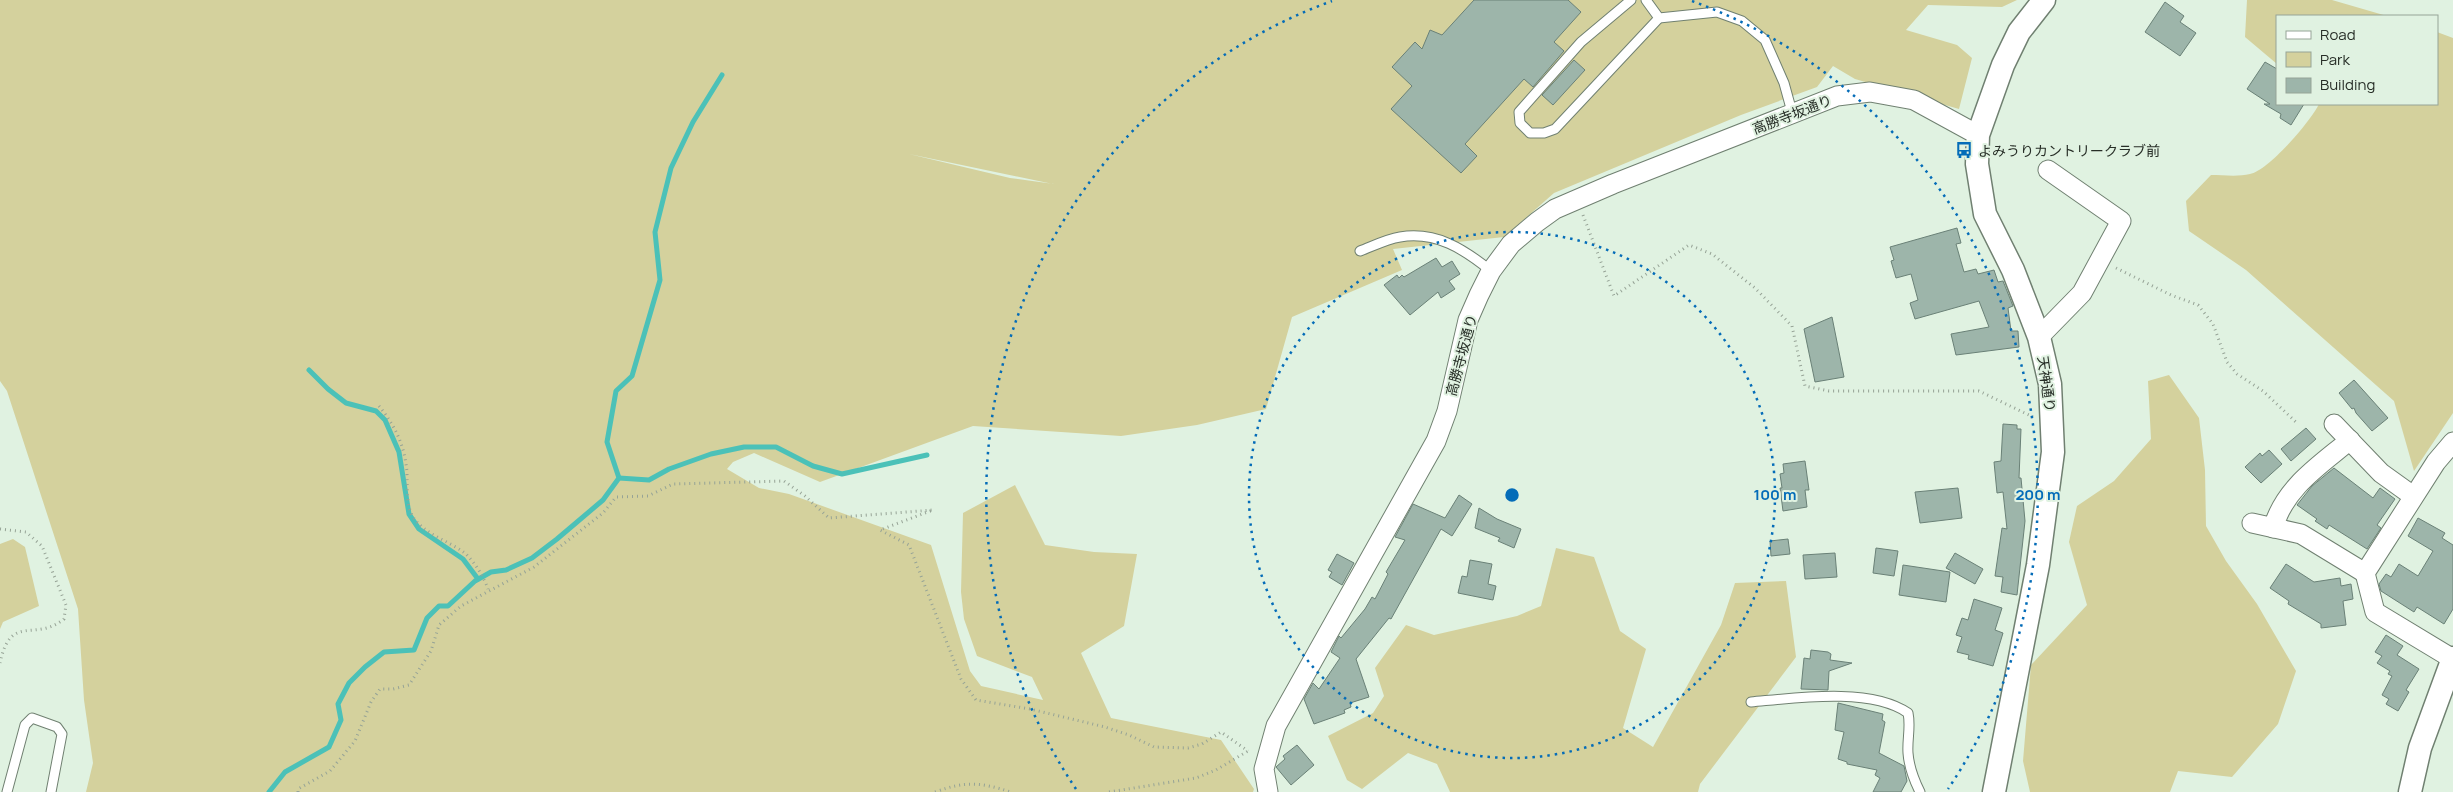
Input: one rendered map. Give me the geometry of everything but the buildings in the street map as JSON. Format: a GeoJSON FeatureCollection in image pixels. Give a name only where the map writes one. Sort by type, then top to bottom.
{"type":"FeatureCollection","features":[{"type":"Feature","properties":{"kind":"street","name":"天神通り"},"geometry":{"type":"LineString","coordinates":[[1994,792],[2038,565],[2053,452],[2050,384],[2039,337],[2013,270],[1985,214],[1977,164],[1978,135],[2003,65],[2018,32],[2044,0]]}},
{"type":"Feature","properties":{"kind":"street","name":"高勝寺坂通り"},"geometry":{"type":"LineString","coordinates":[[1268,792],[1264,769],[1268,748],[1276,726],[1436,441],[1447,411],[1468,320],[1491,271],[1511,244],[1537,222],[1555,210],[1577,200],[1792,112],[1837,96],[1870,92],[1914,100],[1978,135]]}},
{"type":"Feature","properties":{"kind":"street"},"geometry":{"type":"LineString","coordinates":[[2039,337],[2082,293],[2121,221],[2048,170]]}},
{"type":"Feature","properties":{"kind":"street"},"geometry":{"type":"LineString","coordinates":[[2334,424],[2382,473],[2414,496]]}},
{"type":"Feature","properties":{"kind":"street"},"geometry":{"type":"LineString","coordinates":[[2273,528],[2278,510],[2301,480],[2350,440]]}},
{"type":"Feature","properties":{"kind":"street"},"geometry":{"type":"LineString","coordinates":[[2365,573],[2436,462],[2453,442]]}},
{"type":"Feature","properties":{"kind":"street"},"geometry":{"type":"LineString","coordinates":[[2252,523],[2300,534],[2316,541],[2365,573],[2375,612],[2453,659],[2420,748],[2410,792]]}},
{"type":"Feature","properties":{"kind":"lane"},"geometry":{"type":"LineString","coordinates":[[1631,0],[1581,42],[1519,112],[1520,123],[1530,133],[1544,133],[1555,129],[1659,18],[1717,12],[1742,21],[1765,40],[1784,83],[1792,112]]}},
{"type":"Feature","properties":{"kind":"lane"},"geometry":{"type":"LineString","coordinates":[[1646,0],[1659,18]]}},
{"type":"Feature","properties":{"kind":"lane"},"geometry":{"type":"LineString","coordinates":[[1360,251],[1398,237],[1420,235],[1466,250],[1491,271]]}},
{"type":"Feature","properties":{"kind":"lane"},"geometry":{"type":"LineString","coordinates":[[1751,702],[1812,697],[1854,697],[1896,705],[1908,713],[1910,722],[1908,754],[1912,778],[1920,792]]}},
{"type":"Feature","properties":{"kind":"lane"},"geometry":{"type":"LineString","coordinates":[[7,792],[25,724],[32,718],[57,726],[62,734],[51,792]]}},
{"type":"Feature","properties":{"kind":"path"},"geometry":{"type":"LineString","coordinates":[[1577,200],[1614,296],[1689,245],[1712,254],[1755,288],[1792,326],[1805,386],[1829,391],[1979,391],[2052,426]]}},
{"type":"Feature","properties":{"kind":"path"},"geometry":{"type":"LineString","coordinates":[[2101,260],[2171,295],[2198,305],[2213,324],[2227,362],[2237,374],[2263,391],[2298,424]]}},
{"type":"Feature","properties":{"kind":"path"},"geometry":{"type":"LineString","coordinates":[[379,406],[391,421],[401,443],[406,465],[407,492],[412,516],[422,527],[466,555],[476,566],[488,589]]}},
{"type":"Feature","properties":{"kind":"path"},"geometry":{"type":"LineString","coordinates":[[298,790],[330,771],[355,741],[371,702],[380,689],[393,689],[409,685],[431,651],[440,625],[461,606],[488,589],[534,567],[597,518],[616,497],[648,496],[673,484],[784,481],[806,496],[828,518],[933,510],[880,530],[908,545],[961,679],[976,700],[1030,709],[1105,728],[1129,735],[1154,747],[1188,748],[1202,744],[1222,732],[1248,751]]}},
{"type":"Feature","properties":{"kind":"path"},"geometry":{"type":"LineString","coordinates":[[0,529],[26,532],[42,546],[66,605],[64,619],[55,626],[16,633],[8,637],[4,644],[0,663]]}},
{"type":"Feature","properties":{"kind":"path"},"geometry":{"type":"LineString","coordinates":[[1109,792],[1196,778],[1216,770],[1248,751],[1268,748]]}},
{"type":"Feature","properties":{"kind":"path"},"geometry":{"type":"LineString","coordinates":[[935,792],[961,783],[989,785],[1011,792]]}},
{"type":"Feature","properties":{"kind":"green space"},"geometry":{"type":"Polygon","coordinates":[[[0,0],[2017,0],[2002,7],[1928,5],[1906,30],[1957,45],[1972,58],[1959,109],[1855,79],[1833,66],[1817,87],[1741,115],[1554,193],[1504,237],[1393,249],[1402,270],[1292,317],[1266,409],[1197,425],[1121,436],[973,426],[820,482],[754,453],[733,462],[727,469],[759,488],[789,494],[931,545],[970,671],[981,686],[1043,700],[1032,677],[977,656],[964,619],[961,592],[963,513],[1015,485],[1045,545],[1094,552],[1137,554],[1124,626],[1081,653],[1111,718],[1221,740],[1254,789],[1253,792],[86,792],[93,763],[84,700],[78,609],[7,391],[0,381],[0,0]],[[909,154],[1010,178],[1051,184],[909,154]]]}},
{"type":"Feature","properties":{"kind":"green space"},"geometry":{"type":"Polygon","coordinates":[[[2247,0],[2332,0],[2384,15],[2276,15],[2276,63],[2245,37],[2247,0]]]}},
{"type":"Feature","properties":{"kind":"green space"},"geometry":{"type":"Polygon","coordinates":[[[2438,32],[2453,38],[2453,413],[2414,471],[2394,401],[2246,270],[2189,231],[2186,201],[2211,175],[2236,176],[2258,171],[2278,155],[2318,105],[2438,105],[2438,32]]]}},
{"type":"Feature","properties":{"kind":"green space"},"geometry":{"type":"Polygon","coordinates":[[[2169,375],[2199,418],[2205,470],[2206,526],[2226,561],[2257,604],[2296,671],[2278,724],[2232,777],[2178,771],[2170,792],[2030,792],[2023,761],[2031,665],[2087,605],[2069,542],[2077,506],[2114,481],[2151,439],[2148,381],[2169,375]]]}},
{"type":"Feature","properties":{"kind":"green space"},"geometry":{"type":"Polygon","coordinates":[[[13,539],[25,547],[39,606],[3,622],[0,629],[0,544],[13,539]]]}},
{"type":"Feature","properties":{"kind":"green space"},"geometry":{"type":"Polygon","coordinates":[[[1556,548],[1594,557],[1620,631],[1646,649],[1623,728],[1653,747],[1721,625],[1735,583],[1786,581],[1796,657],[1700,784],[1698,792],[1450,792],[1437,764],[1408,753],[1362,789],[1347,780],[1328,736],[1373,713],[1384,696],[1375,668],[1406,625],[1434,635],[1517,616],[1541,606],[1556,548]]]}},
{"type":"Feature","properties":{"kind":"waterway"},"geometry":{"type":"LineString","coordinates":[[269,792],[285,772],[329,747],[341,720],[338,704],[349,683],[365,667],[384,652],[414,650],[427,618],[439,606],[448,606],[475,581],[491,572],[506,570],[532,558],[603,500],[619,478],[607,442],[616,391],[632,376],[660,280],[655,232],[671,168],[693,122],[722,75]]}},
{"type":"Feature","properties":{"kind":"waterway"},"geometry":{"type":"LineString","coordinates":[[309,370],[328,389],[346,403],[376,411],[385,420],[399,452],[409,514],[419,529],[463,559],[478,579]]}},
{"type":"Feature","properties":{"kind":"waterway"},"geometry":{"type":"LineString","coordinates":[[619,478],[649,480],[669,469],[711,454],[744,447],[776,447],[813,466],[842,474],[927,455]]}},
{"type":"Feature","properties":{"kind":"place","name":"よみうりカントリークラブ前"},"geometry":{"type":"Point","coordinates":[1964,150]}}]}
